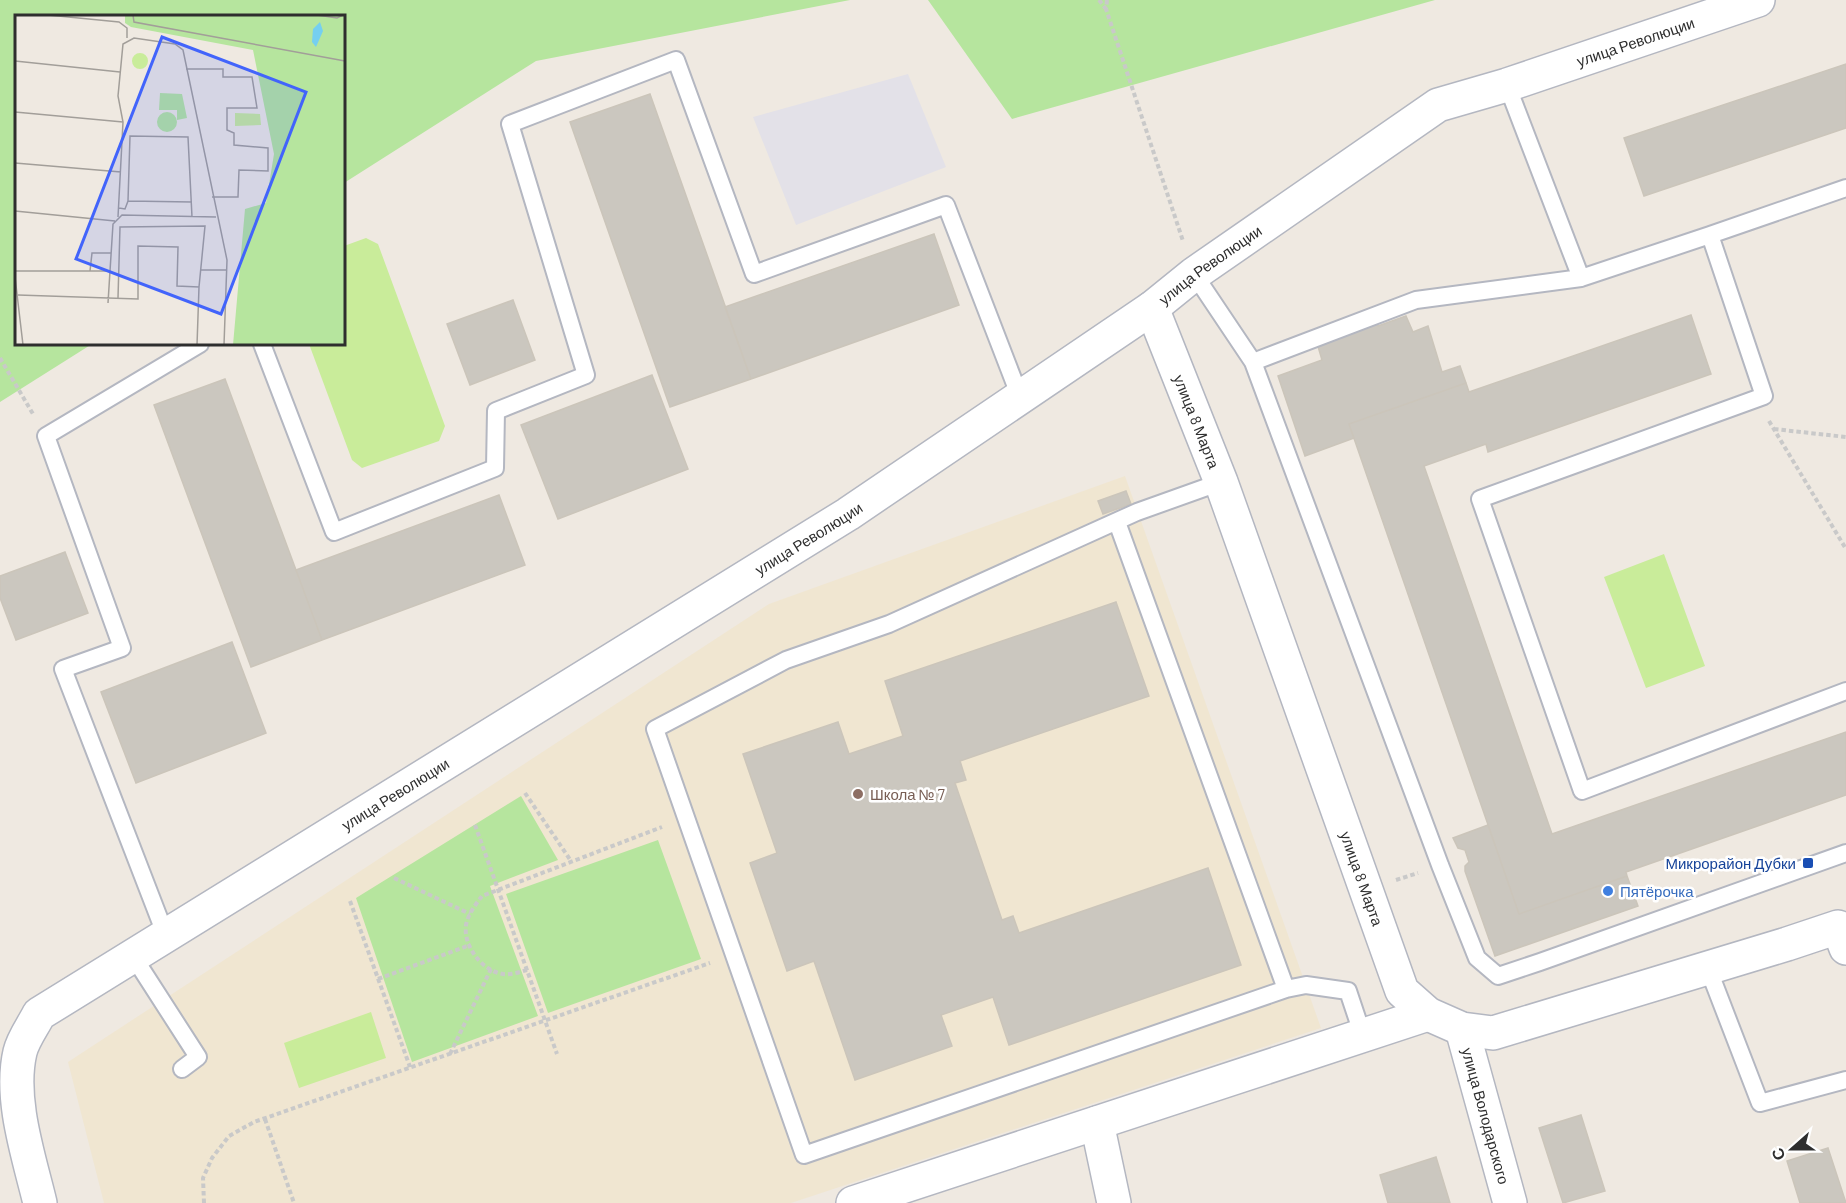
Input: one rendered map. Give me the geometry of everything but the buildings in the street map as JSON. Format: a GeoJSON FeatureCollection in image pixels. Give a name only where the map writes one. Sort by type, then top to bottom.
{"type":"FeatureCollection","features":[{"type":"Feature","properties":{"kind":"street","name":"улица Революции"},"geometry":{"type":"LineString","coordinates":[[40,1203],[25,1143],[16,1082],[20,1050],[39,1014],[848,513],[1152,308],[1194,274],[1438,105],[1507,85],[1758,0]]}},
{"type":"Feature","properties":{"kind":"street","name":"улица 8 Марта"},"geometry":{"type":"LineString","coordinates":[[1152,308],[1221,482],[1402,991],[1428,1014],[1462,1029],[1493,1032],[1708,968],[1843,933]]}},
{"type":"Feature","properties":{"kind":"street"},"geometry":{"type":"LineString","coordinates":[[853,1203],[1428,1014]]}},
{"type":"Feature","properties":{"kind":"street","name":"улица Володарского"},"geometry":{"type":"LineString","coordinates":[[1462,1029],[1510,1203]]}},
{"type":"Feature","properties":{"kind":"street"},"geometry":{"type":"LineString","coordinates":[[1097,1123],[1114,1203]]}},
{"type":"Feature","properties":{"kind":"lane"},"geometry":{"type":"LineString","coordinates":[[262,345],[334,532],[495,468],[496,411],[586,375],[510,124],[676,60],[754,274],[946,205],[1020,397]]}},
{"type":"Feature","properties":{"kind":"lane"},"geometry":{"type":"LineString","coordinates":[[1507,85],[1581,278]]}},
{"type":"Feature","properties":{"kind":"lane"},"geometry":{"type":"LineString","coordinates":[[1253,362],[1416,300],[1581,278],[1846,188]]}},
{"type":"Feature","properties":{"kind":"lane"},"geometry":{"type":"LineString","coordinates":[[1710,235],[1764,396],[1480,499],[1582,791],[1846,691]]}},
{"type":"Feature","properties":{"kind":"lane"},"geometry":{"type":"LineString","coordinates":[[1194,274],[1253,362],[1440,865],[1477,958],[1498,976],[1846,853]]}},
{"type":"Feature","properties":{"kind":"lane"},"geometry":{"type":"LineString","coordinates":[[166,936],[63,669],[122,648],[46,436],[198,345]]}},
{"type":"Feature","properties":{"kind":"lane"},"geometry":{"type":"LineString","coordinates":[[1221,482],[1137,512],[889,624],[786,660],[655,729],[804,1155],[1286,989],[1306,985],[1348,991],[1364,1036]]}},
{"type":"Feature","properties":{"kind":"lane"},"geometry":{"type":"LineString","coordinates":[[1117,522],[1286,989]]}},
{"type":"Feature","properties":{"kind":"lane"},"geometry":{"type":"LineString","coordinates":[[133,956],[198,1057],[182,1070]]}},
{"type":"Feature","properties":{"kind":"lane"},"geometry":{"type":"LineString","coordinates":[[1708,968],[1760,1102],[1846,1080]]}},
{"type":"Feature","properties":{"kind":"path"},"geometry":{"type":"LineString","coordinates":[[1099,0],[1106,9],[1194,274]]}},
{"type":"Feature","properties":{"kind":"path"},"geometry":{"type":"LineString","coordinates":[[1106,9],[1107,0]]}},
{"type":"Feature","properties":{"kind":"path"},"geometry":{"type":"LineString","coordinates":[[0,358],[46,436]]}},
{"type":"Feature","properties":{"kind":"path"},"geometry":{"type":"LineString","coordinates":[[1755,400],[1846,549]]}},
{"type":"Feature","properties":{"kind":"path"},"geometry":{"type":"LineString","coordinates":[[1773,429],[1846,437]]}},
{"type":"Feature","properties":{"kind":"path"},"geometry":{"type":"LineString","coordinates":[[525,793],[571,861]]}},
{"type":"Feature","properties":{"kind":"path"},"geometry":{"type":"LineString","coordinates":[[475,825],[556,1054]]}},
{"type":"Feature","properties":{"kind":"path"},"geometry":{"type":"LineString","coordinates":[[527,970],[503,974],[491,969],[474,955],[466,925],[470,914],[482,896],[663,826],[666,837]]}},
{"type":"Feature","properties":{"kind":"path"},"geometry":{"type":"LineString","coordinates":[[1365,891],[1440,865]]}},
{"type":"Feature","properties":{"kind":"path"},"geometry":{"type":"LineString","coordinates":[[394,878],[470,914]]}},
{"type":"Feature","properties":{"kind":"path"},"geometry":{"type":"LineString","coordinates":[[350,901],[410,1067]]}},
{"type":"Feature","properties":{"kind":"path"},"geometry":{"type":"LineString","coordinates":[[378,979],[470,945]]}},
{"type":"Feature","properties":{"kind":"path"},"geometry":{"type":"LineString","coordinates":[[204,1203],[202,1178],[212,1158],[229,1136],[265,1119],[711,962],[714,970]]}},
{"type":"Feature","properties":{"kind":"path"},"geometry":{"type":"LineString","coordinates":[[450,1054],[491,969]]}},
{"type":"Feature","properties":{"kind":"path"},"geometry":{"type":"LineString","coordinates":[[265,1119],[294,1203]]}},
{"type":"Feature","properties":{"kind":"shaded area"},"geometry":{"type":"Polygon","coordinates":[[[908,74],[946,167],[796,225],[753,117],[908,74]]]}},
{"type":"Feature","properties":{"kind":"shaded area","name":"Школа № 7"},"geometry":{"type":"Polygon","coordinates":[[[1125,476],[1321,1028],[791,1203],[104,1203],[68,1062],[769,604],[1125,476]]]}},
{"type":"Feature","properties":{"kind":"green space"},"geometry":{"type":"Polygon","coordinates":[[[0,0],[850,0],[536,61],[345,182],[345,15],[15,15],[15,345],[90,345],[0,402],[0,0]]]}},
{"type":"Feature","properties":{"kind":"green space"},"geometry":{"type":"Polygon","coordinates":[[[928,0],[1435,0],[1012,119],[928,0]]]}},
{"type":"Feature","properties":{"kind":"green space"},"geometry":{"type":"Polygon","coordinates":[[[366,238],[378,244],[445,426],[439,441],[362,468],[352,460],[309,345],[345,345],[345,246],[366,238]]]}},
{"type":"Feature","properties":{"kind":"green space"},"geometry":{"type":"Polygon","coordinates":[[[1664,554],[1705,666],[1646,688],[1604,577],[1664,554]]]}},
{"type":"Feature","properties":{"kind":"green space"},"geometry":{"type":"Polygon","coordinates":[[[521,796],[558,860],[490,886],[538,1016],[412,1062],[356,898],[521,796]]]}},
{"type":"Feature","properties":{"kind":"green space"},"geometry":{"type":"Polygon","coordinates":[[[658,840],[701,959],[548,1013],[506,894],[658,840]]]}},
{"type":"Feature","properties":{"kind":"green space"},"geometry":{"type":"Polygon","coordinates":[[[371,1012],[386,1058],[299,1088],[284,1043],[371,1012]]]}},
{"type":"Feature","properties":{"kind":"place","name":"Школа № 7"},"geometry":{"type":"Point","coordinates":[858,794]}},
{"type":"Feature","properties":{"kind":"place","name":"Микрорайон Дубки"},"geometry":{"type":"Point","coordinates":[1808,863]}},
{"type":"Feature","properties":{"kind":"place","name":"Пятёрочка"},"geometry":{"type":"Point","coordinates":[1608,891]}}]}
